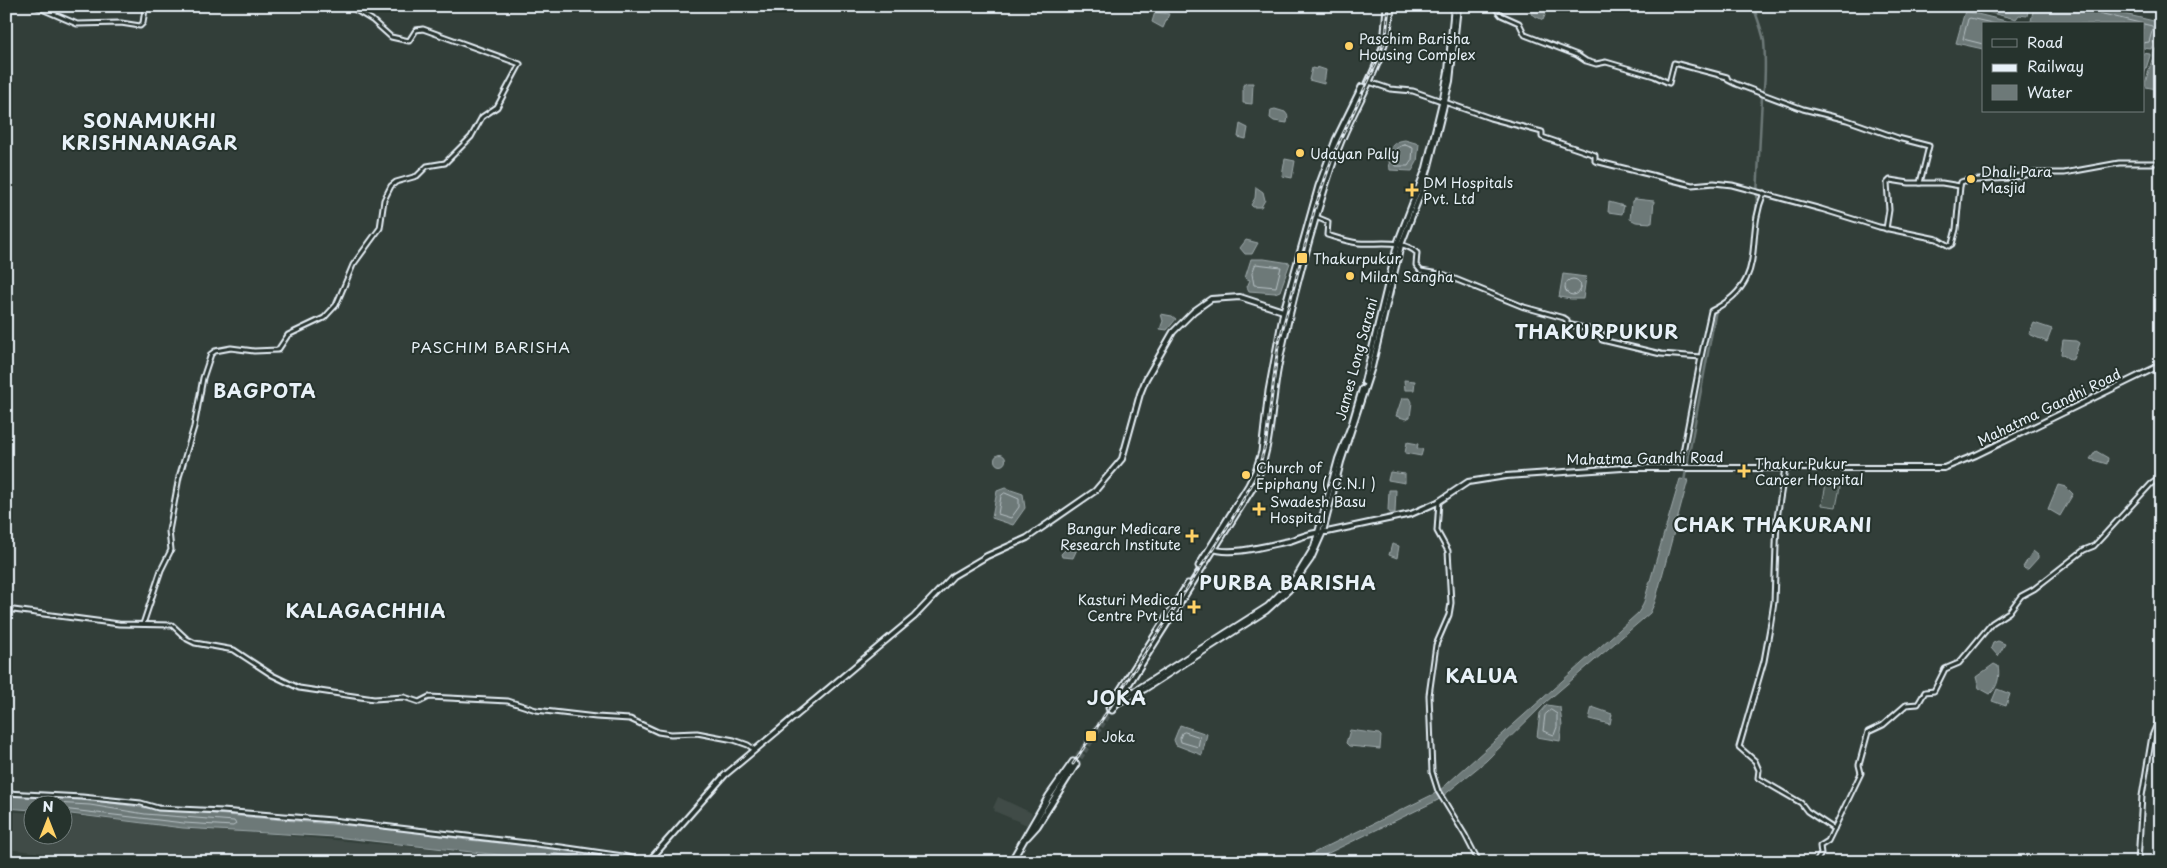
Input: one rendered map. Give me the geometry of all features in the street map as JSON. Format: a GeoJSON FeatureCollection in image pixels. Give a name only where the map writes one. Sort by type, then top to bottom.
{"type":"FeatureCollection","features":[{"type":"Feature","properties":{"kind":"highway"},"geometry":{"type":"LineString","coordinates":[[1111,709],[1212,549],[1249,485],[1262,452],[1269,391],[1319,186],[1378,53],[1386,29],[1387,6]]}},
{"type":"Feature","properties":{"kind":"highway"},"geometry":{"type":"LineString","coordinates":[[1309,231],[1316,217],[1341,136],[1388,36],[1391,6]]}},
{"type":"Feature","properties":{"kind":"highway"},"geometry":{"type":"LineString","coordinates":[[1011,862],[1047,798],[1075,763]]}},
{"type":"Feature","properties":{"kind":"main road","name":"James Long Sarani"},"geometry":{"type":"LineString","coordinates":[[1124,688],[1132,692],[1136,690],[1236,628],[1274,601],[1296,577],[1307,561],[1321,532],[1338,459],[1352,423],[1400,245],[1437,129],[1444,101],[1451,55],[1454,6]]}},
{"type":"Feature","properties":{"kind":"main road"},"geometry":{"type":"LineString","coordinates":[[1451,55],[1458,6]]}},
{"type":"Feature","properties":{"kind":"main road"},"geometry":{"type":"LineString","coordinates":[[647,862],[716,785],[914,617],[953,576],[987,556],[1026,538],[1095,492],[1122,459],[1146,379],[1173,332],[1194,311],[1211,300],[1232,296],[1287,312]]}},
{"type":"Feature","properties":{"kind":"main road","name":"Mahatma Gandhi Road"},"geometry":{"type":"LineString","coordinates":[[1212,549],[1226,552],[1248,549],[1411,514],[1440,501],[1468,482],[1506,476],[1598,469],[1690,467],[1944,468],[1976,455],[2161,365]]}},
{"type":"Feature","properties":{"kind":"main road"},"geometry":{"type":"LineString","coordinates":[[1115,702],[1132,696],[1250,622],[1278,602],[1306,568],[1321,532]]}},
{"type":"Feature","properties":{"kind":"street"},"geometry":{"type":"LineString","coordinates":[[35,6],[77,24],[121,23],[137,26],[142,24],[146,8],[162,6]]}},
{"type":"Feature","properties":{"kind":"street"},"geometry":{"type":"LineString","coordinates":[[143,624],[160,574],[171,550],[169,532],[178,477],[195,423],[203,378],[211,354],[226,349],[278,350],[288,335],[326,316],[338,302],[353,265],[380,228],[384,200],[391,186],[396,182],[417,176],[427,166],[443,164],[449,160],[472,138],[482,117],[497,107],[520,64],[423,29],[416,30],[409,41],[393,38],[372,20],[349,6]]}},
{"type":"Feature","properties":{"kind":"street"},"geometry":{"type":"LineString","coordinates":[[1494,6],[1501,15],[1519,24],[1525,36],[1577,55],[1586,61],[1596,64],[1606,62],[1656,76],[1669,83],[1674,63],[1727,77],[1728,80],[1762,95],[1803,110],[1847,120],[1898,138],[1929,146],[1920,183]]}},
{"type":"Feature","properties":{"kind":"street"},"geometry":{"type":"LineString","coordinates":[[1368,82],[1390,89],[1413,90],[1501,121],[1542,132],[1542,137],[1595,155],[1595,161],[1616,168],[1692,185],[1720,184],[1764,193],[1886,229],[1937,239],[1951,246],[1956,229],[1961,182],[2010,178],[2036,173],[2063,173],[2126,163],[2161,163]]}},
{"type":"Feature","properties":{"kind":"street"},"geometry":{"type":"LineString","coordinates":[[1886,229],[1889,210],[1888,181],[1944,183],[1960,186]]}},
{"type":"Feature","properties":{"kind":"street"},"geometry":{"type":"LineString","coordinates":[[1682,468],[1710,311],[1726,302],[1738,292],[1749,275],[1764,193]]}},
{"type":"Feature","properties":{"kind":"street"},"geometry":{"type":"LineString","coordinates":[[1316,217],[1328,222],[1327,235],[1357,243],[1385,242],[1400,245],[1415,251],[1417,255],[1416,265],[1421,270],[1445,275],[1524,307],[1564,318],[1567,320],[1567,324],[1601,332],[1602,340],[1660,354],[1701,358]]}},
{"type":"Feature","properties":{"kind":"street"},"geometry":{"type":"LineString","coordinates":[[1784,468],[1777,518],[1774,602],[1770,628],[1764,661],[1739,747],[1755,761],[1759,770],[1758,778],[1801,803],[1810,813],[1834,829]]}},
{"type":"Feature","properties":{"kind":"street"},"geometry":{"type":"LineString","coordinates":[[1816,862],[1821,854],[1821,844],[1828,841],[1860,773],[1859,765],[1868,732],[1880,727],[1906,705],[1918,704],[1925,692],[1934,691],[1945,669],[1959,663],[1992,623],[2009,612],[2019,598],[2034,590],[2084,550],[2093,546],[2151,484],[2161,478]]}},
{"type":"Feature","properties":{"kind":"street"},"geometry":{"type":"LineString","coordinates":[[1440,501],[1437,531],[1448,551],[1451,596],[1449,615],[1442,628],[1435,650],[1429,694],[1432,772],[1438,791],[1466,835],[1479,862]]}},
{"type":"Feature","properties":{"kind":"street"},"geometry":{"type":"LineString","coordinates":[[6,609],[119,624],[172,625],[182,637],[195,643],[234,650],[272,675],[299,688],[374,699],[404,697],[419,702],[429,697],[510,701],[536,710],[596,717],[630,718],[658,732],[671,734],[697,733],[734,740],[748,745],[755,750]]}},
{"type":"Feature","properties":{"kind":"street"},"geometry":{"type":"LineString","coordinates":[[2138,862],[2142,796],[2152,736],[2161,714]]}},
{"type":"Feature","properties":{"kind":"street"},"geometry":{"type":"LineString","coordinates":[[6,793],[82,797],[140,803],[158,808],[222,810],[332,820],[561,847],[623,856],[647,862]]}},
{"type":"Feature","properties":{"kind":"shaded area"},"geometry":{"type":"Polygon","coordinates":[[[1827,479],[1841,482],[1836,507],[1822,505],[1827,479]]]}},
{"type":"Feature","properties":{"kind":"shaded area"},"geometry":{"type":"Polygon","coordinates":[[[998,797],[1032,813],[1027,825],[994,811],[995,809],[993,808],[998,797]]]}},
{"type":"Feature","properties":{"kind":"shaded area"},"geometry":{"type":"Polygon","coordinates":[[[6,811],[22,812],[22,846],[72,846],[72,816],[522,857],[525,862],[72,862],[63,855],[6,849],[6,811]]]}},
{"type":"Feature","properties":{"kind":"water"},"geometry":{"type":"Polygon","coordinates":[[[1535,6],[1549,6],[1543,20],[1531,14],[1535,6]]]}},
{"type":"Feature","properties":{"kind":"water"},"geometry":{"type":"Polygon","coordinates":[[[2029,6],[2027,16],[2019,15],[2016,19],[1966,7],[2029,6]]]}},
{"type":"Feature","properties":{"kind":"water"},"geometry":{"type":"Polygon","coordinates":[[[2034,6],[2090,6],[2160,24],[2151,49],[2144,48],[2144,22],[2031,21],[2034,6]]]}},
{"type":"Feature","properties":{"kind":"water"},"geometry":{"type":"Polygon","coordinates":[[[1965,11],[2010,22],[1982,22],[1982,49],[1956,43],[1965,11]]]}},
{"type":"Feature","properties":{"kind":"water"},"geometry":{"type":"Polygon","coordinates":[[[1155,12],[1169,14],[1163,28],[1152,22],[1155,12]]]}},
{"type":"Feature","properties":{"kind":"water"},"geometry":{"type":"Polygon","coordinates":[[[2158,46],[2161,47],[2161,90],[2146,87],[2145,83],[2155,50],[2158,46]]]}},
{"type":"Feature","properties":{"kind":"water"},"geometry":{"type":"Polygon","coordinates":[[[2144,53],[2150,54],[2144,75],[2144,53]]]}},
{"type":"Feature","properties":{"kind":"water"},"geometry":{"type":"Polygon","coordinates":[[[1317,67],[1326,70],[1324,84],[1309,80],[1312,68],[1316,69],[1317,67]]]}},
{"type":"Feature","properties":{"kind":"water"},"geometry":{"type":"Polygon","coordinates":[[[1253,83],[1252,104],[1243,103],[1243,85],[1253,83]]]}},
{"type":"Feature","properties":{"kind":"water"},"geometry":{"type":"Polygon","coordinates":[[[1275,109],[1285,112],[1288,116],[1287,123],[1274,121],[1270,118],[1271,110],[1275,109]]]}},
{"type":"Feature","properties":{"kind":"water"},"geometry":{"type":"Polygon","coordinates":[[[1240,124],[1248,128],[1246,139],[1238,137],[1240,124]]]}},
{"type":"Feature","properties":{"kind":"water"},"geometry":{"type":"Polygon","coordinates":[[[1405,140],[1419,144],[1417,162],[1412,171],[1390,170],[1389,154],[1392,146],[1399,141],[1405,140]]]}},
{"type":"Feature","properties":{"kind":"water"},"geometry":{"type":"Polygon","coordinates":[[[1285,159],[1295,161],[1292,178],[1282,176],[1285,159]]]}},
{"type":"Feature","properties":{"kind":"water"},"geometry":{"type":"Polygon","coordinates":[[[1256,187],[1263,192],[1265,200],[1261,207],[1253,207],[1251,205],[1255,198],[1256,187]]]}},
{"type":"Feature","properties":{"kind":"water"},"geometry":{"type":"Polygon","coordinates":[[[1635,199],[1654,201],[1652,223],[1636,222],[1630,219],[1632,201],[1635,199]]]}},
{"type":"Feature","properties":{"kind":"water"},"geometry":{"type":"Polygon","coordinates":[[[1609,202],[1624,206],[1622,214],[1608,212],[1609,202]]]}},
{"type":"Feature","properties":{"kind":"water"},"geometry":{"type":"Polygon","coordinates":[[[1246,240],[1258,243],[1252,254],[1245,254],[1240,248],[1246,240]]]}},
{"type":"Feature","properties":{"kind":"water"},"geometry":{"type":"Polygon","coordinates":[[[1251,259],[1290,263],[1280,291],[1275,293],[1249,291],[1247,287],[1250,280],[1245,278],[1251,259]]]}},
{"type":"Feature","properties":{"kind":"water"},"geometry":{"type":"Polygon","coordinates":[[[1563,274],[1586,277],[1583,299],[1559,297],[1563,274]]]}},
{"type":"Feature","properties":{"kind":"water"},"geometry":{"type":"Polygon","coordinates":[[[1161,314],[1172,316],[1176,319],[1167,330],[1160,329],[1163,321],[1161,314]]]}},
{"type":"Feature","properties":{"kind":"water"},"geometry":{"type":"Polygon","coordinates":[[[2034,323],[2052,329],[2047,342],[2029,334],[2034,323]]]}},
{"type":"Feature","properties":{"kind":"water"},"geometry":{"type":"Polygon","coordinates":[[[2063,340],[2079,343],[2071,360],[2061,354],[2063,340]]]}},
{"type":"Feature","properties":{"kind":"water"},"geometry":{"type":"Polygon","coordinates":[[[1404,380],[1415,381],[1414,390],[1405,390],[1404,380]]]}},
{"type":"Feature","properties":{"kind":"water"},"geometry":{"type":"Polygon","coordinates":[[[1402,398],[1410,398],[1412,402],[1410,417],[1406,419],[1396,416],[1402,398]]]}},
{"type":"Feature","properties":{"kind":"water"},"geometry":{"type":"Polygon","coordinates":[[[1407,442],[1418,444],[1417,448],[1423,449],[1421,456],[1405,453],[1407,442]]]}},
{"type":"Feature","properties":{"kind":"water"},"geometry":{"type":"Polygon","coordinates":[[[2096,451],[2108,458],[2107,464],[2090,459],[2096,451]]]}},
{"type":"Feature","properties":{"kind":"water"},"geometry":{"type":"Polygon","coordinates":[[[1000,454],[1006,460],[1000,466],[994,460],[1000,454]]]}},
{"type":"Feature","properties":{"kind":"water"},"geometry":{"type":"Polygon","coordinates":[[[1390,472],[1405,474],[1405,483],[1388,480],[1390,472]]]}},
{"type":"Feature","properties":{"kind":"water"},"geometry":{"type":"Polygon","coordinates":[[[1680,479],[1688,480],[1655,602],[1650,613],[1546,702],[1486,761],[1438,800],[1312,861],[1295,862],[1438,792],[1638,613],[1643,605],[1680,479]]]}},
{"type":"Feature","properties":{"kind":"water"},"geometry":{"type":"Polygon","coordinates":[[[2058,485],[2066,487],[2073,494],[2060,516],[2048,509],[2058,485]]]}},
{"type":"Feature","properties":{"kind":"water"},"geometry":{"type":"Polygon","coordinates":[[[1005,488],[1023,494],[1025,508],[1013,525],[992,518],[997,491],[1005,488]]]}},
{"type":"Feature","properties":{"kind":"water"},"geometry":{"type":"Polygon","coordinates":[[[1389,490],[1396,490],[1395,513],[1390,513],[1388,510],[1389,490]]]}},
{"type":"Feature","properties":{"kind":"water"},"geometry":{"type":"Polygon","coordinates":[[[1075,541],[1078,547],[1073,558],[1062,557],[1061,554],[1068,547],[1068,542],[1075,541]]]}},
{"type":"Feature","properties":{"kind":"water"},"geometry":{"type":"Polygon","coordinates":[[[1392,544],[1399,546],[1397,558],[1389,555],[1392,544]]]}},
{"type":"Feature","properties":{"kind":"water"},"geometry":{"type":"Polygon","coordinates":[[[2033,551],[2038,555],[2038,558],[2028,569],[2025,569],[2023,567],[2033,551]]]}},
{"type":"Feature","properties":{"kind":"water"},"geometry":{"type":"Polygon","coordinates":[[[1998,641],[2005,644],[1998,656],[1991,648],[1993,643],[1998,641]]]}},
{"type":"Feature","properties":{"kind":"water"},"geometry":{"type":"Polygon","coordinates":[[[1994,664],[1998,666],[1999,674],[1997,685],[1990,694],[1979,688],[1976,677],[1994,664]]]}},
{"type":"Feature","properties":{"kind":"water"},"geometry":{"type":"Polygon","coordinates":[[[1997,689],[2010,694],[2006,706],[1992,701],[1997,689]]]}},
{"type":"Feature","properties":{"kind":"water"},"geometry":{"type":"Polygon","coordinates":[[[1547,705],[1560,707],[1562,726],[1560,741],[1537,737],[1540,713],[1547,705]]]}},
{"type":"Feature","properties":{"kind":"water"},"geometry":{"type":"Polygon","coordinates":[[[1592,707],[1612,714],[1610,724],[1589,719],[1592,707]]]}},
{"type":"Feature","properties":{"kind":"water"},"geometry":{"type":"Polygon","coordinates":[[[1180,725],[1207,734],[1202,755],[1176,745],[1174,740],[1180,725]]]}},
{"type":"Feature","properties":{"kind":"water"},"geometry":{"type":"Polygon","coordinates":[[[1350,730],[1379,734],[1381,736],[1380,749],[1349,746],[1346,743],[1350,730]]]}},
{"type":"Feature","properties":{"kind":"water"},"geometry":{"type":"Polygon","coordinates":[[[6,795],[23,796],[22,809],[6,808],[6,795]]]}},
{"type":"Feature","properties":{"kind":"water"},"geometry":{"type":"Polygon","coordinates":[[[72,799],[146,808],[410,831],[467,840],[548,847],[629,862],[563,862],[335,837],[183,828],[72,814],[72,799]]]}},
{"type":"Feature","properties":{"kind":"waterway"},"geometry":{"type":"LineString","coordinates":[[1753,6],[1764,41],[1765,61],[1756,215]]}},
{"type":"Feature","properties":{"kind":"waterway"},"geometry":{"type":"LineString","coordinates":[[1749,267],[1753,237]]}},
{"type":"Feature","properties":{"kind":"waterway"},"geometry":{"type":"LineString","coordinates":[[1735,292],[1742,283]]}},
{"type":"Feature","properties":{"kind":"waterway"},"geometry":{"type":"LineString","coordinates":[[1684,481],[1716,310],[1723,305]]}},
{"type":"Feature","properties":{"kind":"tunnel"},"geometry":{"type":"LineString","coordinates":[[1076,764],[1112,710]]}},
{"type":"Feature","properties":{"kind":"tunnel"},"geometry":{"type":"LineString","coordinates":[[1073,762],[1105,715]]}},
{"type":"Feature","properties":{"kind":"railway"},"geometry":{"type":"LineString","coordinates":[[1073,764],[1231,521],[1257,475],[1266,442],[1278,346],[1315,208],[1334,153],[1379,58],[1386,36],[1389,6]]}},
{"type":"Feature","properties":{"kind":"place","name":"Paschim Barisha Housing Complex"},"geometry":{"type":"Point","coordinates":[1349,46]}},
{"type":"Feature","properties":{"kind":"place","name":"Udayan Pally"},"geometry":{"type":"Point","coordinates":[1300,153]}},
{"type":"Feature","properties":{"kind":"place","name":"Dhali Para Masjid"},"geometry":{"type":"Point","coordinates":[1971,179]}},
{"type":"Feature","properties":{"kind":"place","name":"DM Hospitals Pvt. Ltd"},"geometry":{"type":"Point","coordinates":[1412,190]}},
{"type":"Feature","properties":{"kind":"place","name":"Thakurpukur"},"geometry":{"type":"Point","coordinates":[1302,258]}},
{"type":"Feature","properties":{"kind":"place","name":"Milan Sangha"},"geometry":{"type":"Point","coordinates":[1350,276]}},
{"type":"Feature","properties":{"kind":"place","name":"Thakur Pukur Cancer Hospital"},"geometry":{"type":"Point","coordinates":[1744,471]}},
{"type":"Feature","properties":{"kind":"place","name":"Church of Epiphany ( C.N.I )"},"geometry":{"type":"Point","coordinates":[1246,475]}},
{"type":"Feature","properties":{"kind":"place","name":"Swadesh Basu Hospital"},"geometry":{"type":"Point","coordinates":[1259,509]}},
{"type":"Feature","properties":{"kind":"place","name":"Bangur Medicare Research Institute"},"geometry":{"type":"Point","coordinates":[1192,536]}},
{"type":"Feature","properties":{"kind":"place","name":"Kasturi Medical Centre Pvt Ltd"},"geometry":{"type":"Point","coordinates":[1194,607]}},
{"type":"Feature","properties":{"kind":"place","name":"Joka"},"geometry":{"type":"Point","coordinates":[1091,736]}},
{"type":"Feature","properties":{"kind":"district","name":"SONAMUKHI KRISHNANAGAR"},"geometry":{"type":"Point","coordinates":[150,131]}},
{"type":"Feature","properties":{"kind":"district","name":"THAKURPUKUR"},"geometry":{"type":"Point","coordinates":[1597,331]}},
{"type":"Feature","properties":{"kind":"district","name":"PASCHIM BARISHA"},"geometry":{"type":"Point","coordinates":[491,346]}},
{"type":"Feature","properties":{"kind":"district","name":"BAGPOTA"},"geometry":{"type":"Point","coordinates":[265,390]}},
{"type":"Feature","properties":{"kind":"district","name":"CHAK THAKURANI"},"geometry":{"type":"Point","coordinates":[1773,524]}},
{"type":"Feature","properties":{"kind":"district","name":"PURBA BARISHA"},"geometry":{"type":"Point","coordinates":[1288,582]}},
{"type":"Feature","properties":{"kind":"district","name":"KALAGACHHIA"},"geometry":{"type":"Point","coordinates":[366,610]}},
{"type":"Feature","properties":{"kind":"district","name":"KALUA"},"geometry":{"type":"Point","coordinates":[1482,675]}},
{"type":"Feature","properties":{"kind":"district","name":"JOKA"},"geometry":{"type":"Point","coordinates":[1117,697]}}]}
